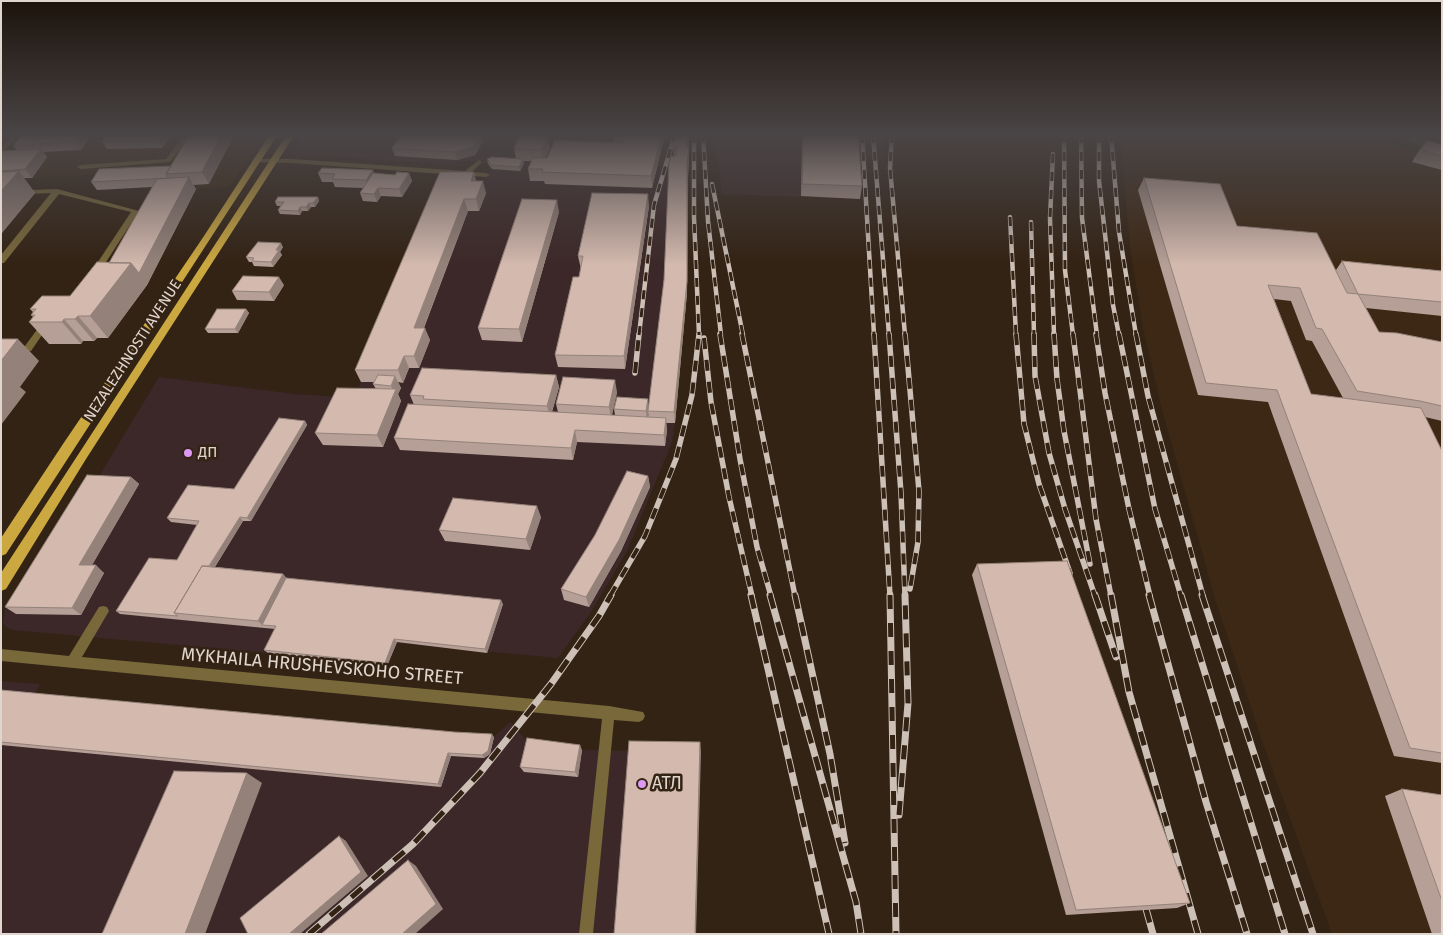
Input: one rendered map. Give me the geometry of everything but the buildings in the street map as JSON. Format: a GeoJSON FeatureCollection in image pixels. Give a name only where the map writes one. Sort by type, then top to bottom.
{"type":"FeatureCollection","features":[{"type":"Feature","properties":{"kind":"main road","name":"NEZALEZHNOSTI AVENUE"},"geometry":{"type":"LineString","coordinates":[[1,550],[67,447],[209,236],[245,178]]}},
{"type":"Feature","properties":{"kind":"main road","name":"NEZALEZHNOSTI AVENUE"},"geometry":{"type":"LineString","coordinates":[[1,585],[262,178]]}},
{"type":"Feature","properties":{"kind":"street"},"geometry":{"type":"LineString","coordinates":[[1,193],[57,191],[135,211],[88,283]]}},
{"type":"Feature","properties":{"kind":"street"},"geometry":{"type":"LineString","coordinates":[[1,261],[57,191]]}},
{"type":"Feature","properties":{"kind":"street"},"geometry":{"type":"LineString","coordinates":[[1,350],[28,349],[55,310]]}},
{"type":"Feature","properties":{"kind":"street"},"geometry":{"type":"LineString","coordinates":[[73,662],[104,611]]}},
{"type":"Feature","properties":{"kind":"street","name":"MYKHAILA HRUSHEVSKOHO STREET"},"geometry":{"type":"LineString","coordinates":[[1,655],[639,716]]}},
{"type":"Feature","properties":{"kind":"street"},"geometry":{"type":"LineString","coordinates":[[586,934],[609,712]]}},
{"type":"Feature","properties":{"kind":"shaded area"},"geometry":{"type":"Polygon","coordinates":[[[1,178],[31,178],[1,179],[1,178]]]}},
{"type":"Feature","properties":{"kind":"shaded area"},"geometry":{"type":"Polygon","coordinates":[[[170,178],[236,178],[229,187],[162,191],[170,178]]]}},
{"type":"Feature","properties":{"kind":"shaded area"},"geometry":{"type":"Polygon","coordinates":[[[484,178],[689,178],[686,293],[672,442],[627,551],[591,612],[558,658],[397,643],[387,666],[268,653],[12,630],[6,627],[3,623],[5,610],[85,483],[95,483],[159,377],[295,394],[354,398],[361,382],[477,185],[484,178]]]}},
{"type":"Feature","properties":{"kind":"shaded area"},"geometry":{"type":"Polygon","coordinates":[[[720,178],[858,178],[860,199],[721,194],[720,178]]]}},
{"type":"Feature","properties":{"kind":"shaded area"},"geometry":{"type":"Polygon","coordinates":[[[1124,178],[1442,178],[1442,934],[1332,934],[1262,741],[1216,602],[1161,406],[1143,328],[1130,247],[1124,178]]]}},
{"type":"Feature","properties":{"kind":"shaded area"},"geometry":{"type":"Polygon","coordinates":[[[1,681],[40,684],[34,695],[494,737],[510,722],[530,744],[583,750],[701,752],[696,934],[1,934],[1,681]]]}},
{"type":"Feature","properties":{"kind":"railway"},"geometry":{"type":"LineString","coordinates":[[639,335],[654,205],[662,178]]}},
{"type":"Feature","properties":{"kind":"railway"},"geometry":{"type":"LineString","coordinates":[[694,178],[699,334]]}},
{"type":"Feature","properties":{"kind":"railway"},"geometry":{"type":"LineString","coordinates":[[706,178],[708,221],[721,335]]}},
{"type":"Feature","properties":{"kind":"railway"},"geometry":{"type":"LineString","coordinates":[[865,178],[874,335]]}},
{"type":"Feature","properties":{"kind":"railway"},"geometry":{"type":"LineString","coordinates":[[876,178],[889,335]]}},
{"type":"Feature","properties":{"kind":"railway"},"geometry":{"type":"LineString","coordinates":[[891,178],[905,335]]}},
{"type":"Feature","properties":{"kind":"railway"},"geometry":{"type":"LineString","coordinates":[[1052,178],[1050,218],[1054,335]]}},
{"type":"Feature","properties":{"kind":"railway"},"geometry":{"type":"LineString","coordinates":[[1064,178],[1065,270],[1073,335]]}},
{"type":"Feature","properties":{"kind":"railway"},"geometry":{"type":"LineString","coordinates":[[1082,178],[1082,218],[1097,335]]}},
{"type":"Feature","properties":{"kind":"railway"},"geometry":{"type":"LineString","coordinates":[[1099,178],[1113,305],[1119,335]]}},
{"type":"Feature","properties":{"kind":"railway"},"geometry":{"type":"LineString","coordinates":[[1115,178],[1119,232],[1136,335]]}},
{"type":"Feature","properties":{"kind":"railway"},"geometry":{"type":"LineString","coordinates":[[712,184],[743,335]]}},
{"type":"Feature","properties":{"kind":"railway"},"geometry":{"type":"LineString","coordinates":[[1010,217],[1016,335]]}},
{"type":"Feature","properties":{"kind":"railway"},"geometry":{"type":"LineString","coordinates":[[1031,222],[1034,335]]}},
{"type":"Feature","properties":{"kind":"railway"},"geometry":{"type":"LineString","coordinates":[[635,373],[639,334]]}},
{"type":"Feature","properties":{"kind":"railway"},"geometry":{"type":"LineString","coordinates":[[610,596],[645,536],[676,459],[692,395],[699,334]]}},
{"type":"Feature","properties":{"kind":"railway"},"geometry":{"type":"LineString","coordinates":[[720,334],[740,459],[757,547],[771,596]]}},
{"type":"Feature","properties":{"kind":"railway"},"geometry":{"type":"LineString","coordinates":[[742,334],[795,596]]}},
{"type":"Feature","properties":{"kind":"railway"},"geometry":{"type":"LineString","coordinates":[[874,334],[890,596]]}},
{"type":"Feature","properties":{"kind":"railway"},"geometry":{"type":"LineString","coordinates":[[889,334],[901,493],[905,596]]}},
{"type":"Feature","properties":{"kind":"railway"},"geometry":{"type":"LineString","coordinates":[[905,334],[919,491],[918,542],[910,589]]}},
{"type":"Feature","properties":{"kind":"railway"},"geometry":{"type":"LineString","coordinates":[[1016,334],[1024,424],[1039,484],[1070,573]]}},
{"type":"Feature","properties":{"kind":"railway"},"geometry":{"type":"LineString","coordinates":[[1034,334],[1035,376],[1049,453],[1065,509],[1095,596]]}},
{"type":"Feature","properties":{"kind":"railway"},"geometry":{"type":"LineString","coordinates":[[1054,334],[1057,379],[1064,431],[1090,564]]}},
{"type":"Feature","properties":{"kind":"railway"},"geometry":{"type":"LineString","coordinates":[[1073,334],[1096,519],[1111,596]]}},
{"type":"Feature","properties":{"kind":"railway"},"geometry":{"type":"LineString","coordinates":[[1096,334],[1105,393],[1129,509],[1150,596]]}},
{"type":"Feature","properties":{"kind":"railway"},"geometry":{"type":"LineString","coordinates":[[1119,334],[1155,509],[1181,596]]}},
{"type":"Feature","properties":{"kind":"railway"},"geometry":{"type":"LineString","coordinates":[[1136,334],[1148,396],[1203,596]]}},
{"type":"Feature","properties":{"kind":"railway"},"geometry":{"type":"LineString","coordinates":[[704,338],[711,402],[729,497],[752,596]]}},
{"type":"Feature","properties":{"kind":"railway"},"geometry":{"type":"LineString","coordinates":[[309,934],[413,844],[480,773],[551,684],[599,616],[611,595]]}},
{"type":"Feature","properties":{"kind":"railway"},"geometry":{"type":"LineString","coordinates":[[751,595],[829,934]]}},
{"type":"Feature","properties":{"kind":"railway"},"geometry":{"type":"LineString","coordinates":[[770,595],[856,902],[861,934]]}},
{"type":"Feature","properties":{"kind":"railway"},"geometry":{"type":"LineString","coordinates":[[795,595],[830,754],[845,843]]}},
{"type":"Feature","properties":{"kind":"railway"},"geometry":{"type":"LineString","coordinates":[[890,595],[896,934]]}},
{"type":"Feature","properties":{"kind":"railway"},"geometry":{"type":"LineString","coordinates":[[899,815],[908,703],[905,595]]}},
{"type":"Feature","properties":{"kind":"railway"},"geometry":{"type":"LineString","coordinates":[[1095,595],[1116,657]]}},
{"type":"Feature","properties":{"kind":"railway"},"geometry":{"type":"LineString","coordinates":[[1111,595],[1129,692],[1198,934]]}},
{"type":"Feature","properties":{"kind":"railway"},"geometry":{"type":"LineString","coordinates":[[1149,595],[1206,802],[1247,934]]}},
{"type":"Feature","properties":{"kind":"railway"},"geometry":{"type":"LineString","coordinates":[[1181,595],[1285,934]]}},
{"type":"Feature","properties":{"kind":"railway"},"geometry":{"type":"LineString","coordinates":[[1202,595],[1313,934]]}},
{"type":"Feature","properties":{"kind":"railway"},"geometry":{"type":"LineString","coordinates":[[1146,909],[1153,934]]}},
{"type":"Feature","properties":{"kind":"place","name":"ДП"},"geometry":{"type":"Point","coordinates":[188,453]}},
{"type":"Feature","properties":{"kind":"place","name":"АТЛ"},"geometry":{"type":"Point","coordinates":[642,784]}}]}
